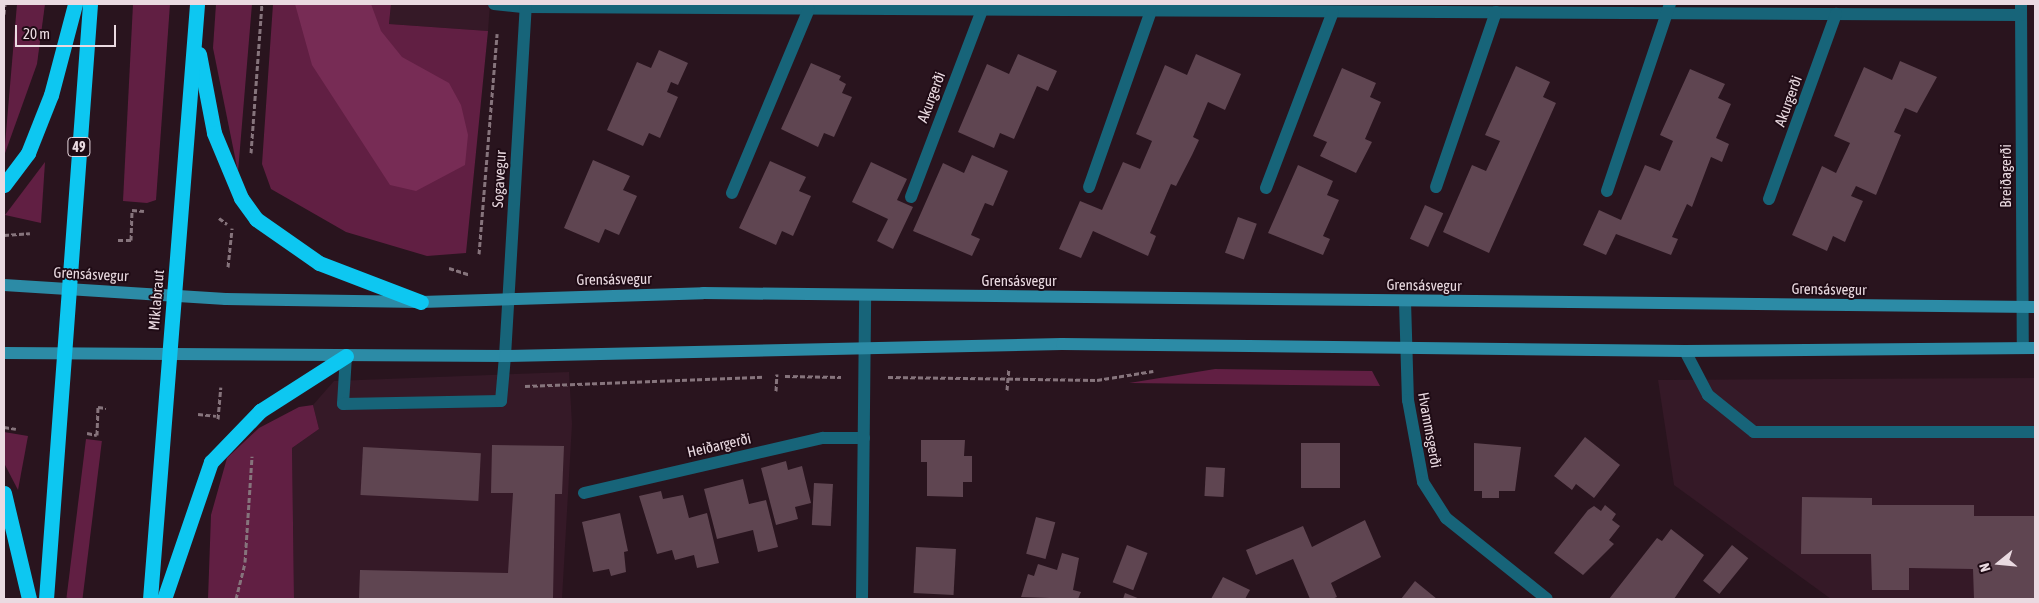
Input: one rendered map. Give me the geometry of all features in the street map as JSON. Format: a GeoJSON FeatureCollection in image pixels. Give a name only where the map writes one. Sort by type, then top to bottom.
{"type":"FeatureCollection","features":[{"type":"Feature","properties":{"kind":"highway"},"geometry":{"type":"LineString","coordinates":[[4,185],[28,153],[51,95],[75,4]]}},
{"type":"Feature","properties":{"kind":"highway","name":"49"},"geometry":{"type":"LineString","coordinates":[[46,599],[90,4]]}},
{"type":"Feature","properties":{"kind":"highway","name":"Miklabraut"},"geometry":{"type":"LineString","coordinates":[[150,599],[197,4]]}},
{"type":"Feature","properties":{"kind":"highway"},"geometry":{"type":"LineString","coordinates":[[195,35],[214,133],[241,198],[256,219],[319,263],[421,302]]}},
{"type":"Feature","properties":{"kind":"highway"},"geometry":{"type":"LineString","coordinates":[[164,599],[211,462],[260,411],[346,356]]}},
{"type":"Feature","properties":{"kind":"highway"},"geometry":{"type":"LineString","coordinates":[[4,493],[13,516],[29,599]]}},
{"type":"Feature","properties":{"kind":"main road","name":"Grensásvegur"},"geometry":{"type":"LineString","coordinates":[[4,285],[174,296],[421,302],[703,293],[2035,307]]}},
{"type":"Feature","properties":{"kind":"main road"},"geometry":{"type":"LineString","coordinates":[[4,353],[168,356],[505,356],[1062,344],[1686,351],[2029,348]]}},
{"type":"Feature","properties":{"kind":"street"},"geometry":{"type":"LineString","coordinates":[[494,4],[525,6],[809,9],[908,6],[982,10],[1053,7],[1151,11],[1243,7],[1333,12],[1417,8],[1496,12],[1670,8],[1836,14],[2021,10]]}},
{"type":"Feature","properties":{"kind":"street","name":"Sogavegur"},"geometry":{"type":"LineString","coordinates":[[346,356],[343,404],[501,401],[525,6]]}},
{"type":"Feature","properties":{"kind":"street"},"geometry":{"type":"LineString","coordinates":[[1607,191],[1670,8]]}},
{"type":"Feature","properties":{"kind":"street"},"geometry":{"type":"LineString","coordinates":[[732,193],[809,9]]}},
{"type":"Feature","properties":{"kind":"street","name":"Akurgerði"},"geometry":{"type":"LineString","coordinates":[[911,196],[982,10]]}},
{"type":"Feature","properties":{"kind":"street","name":"Breiðagerði"},"geometry":{"type":"LineString","coordinates":[[2021,10],[2022,307],[2029,348]]}},
{"type":"Feature","properties":{"kind":"street"},"geometry":{"type":"LineString","coordinates":[[1089,188],[1151,11]]}},
{"type":"Feature","properties":{"kind":"street"},"geometry":{"type":"LineString","coordinates":[[1266,188],[1333,12]]}},
{"type":"Feature","properties":{"kind":"street"},"geometry":{"type":"LineString","coordinates":[[1436,187],[1496,12]]}},
{"type":"Feature","properties":{"kind":"street","name":"Akurgerði"},"geometry":{"type":"LineString","coordinates":[[1769,199],[1836,14]]}},
{"type":"Feature","properties":{"kind":"street"},"geometry":{"type":"LineString","coordinates":[[862,599],[864,296]]}},
{"type":"Feature","properties":{"kind":"street","name":"Hvammsgerði"},"geometry":{"type":"LineString","coordinates":[[1405,301],[1404,349],[1412,440],[1423,482],[1446,518],[1548,599]]}},
{"type":"Feature","properties":{"kind":"street"},"geometry":{"type":"LineString","coordinates":[[1686,351],[1708,395],[1754,432],[2035,432]]}},
{"type":"Feature","properties":{"kind":"street","name":"Heiðargerði"},"geometry":{"type":"LineString","coordinates":[[584,493],[822,438],[864,438]]}},
{"type":"Feature","properties":{"kind":"path"},"geometry":{"type":"LineString","coordinates":[[4,4],[4,14]]}},
{"type":"Feature","properties":{"kind":"path"},"geometry":{"type":"LineString","coordinates":[[250,161],[262,4]]}},
{"type":"Feature","properties":{"kind":"path"},"geometry":{"type":"LineString","coordinates":[[479,254],[497,34]]}},
{"type":"Feature","properties":{"kind":"path"},"geometry":{"type":"LineString","coordinates":[[118,240],[131,240],[132,210],[144,211]]}},
{"type":"Feature","properties":{"kind":"path"},"geometry":{"type":"LineString","coordinates":[[228,267],[236,224]]}},
{"type":"Feature","properties":{"kind":"path"},"geometry":{"type":"LineString","coordinates":[[4,235],[30,234]]}},
{"type":"Feature","properties":{"kind":"path"},"geometry":{"type":"LineString","coordinates":[[776,391],[777,364]]}},
{"type":"Feature","properties":{"kind":"path"},"geometry":{"type":"LineString","coordinates":[[1007,390],[1009,366]]}},
{"type":"Feature","properties":{"kind":"path"},"geometry":{"type":"LineString","coordinates":[[502,387],[777,376],[1097,380],[1161,369]]}},
{"type":"Feature","properties":{"kind":"path"},"geometry":{"type":"LineString","coordinates":[[220,387],[216,416],[222,426]]}},
{"type":"Feature","properties":{"kind":"path"},"geometry":{"type":"LineString","coordinates":[[87,434],[97,435],[98,407],[106,408]]}},
{"type":"Feature","properties":{"kind":"path"},"geometry":{"type":"LineString","coordinates":[[198,414],[216,416]]}},
{"type":"Feature","properties":{"kind":"path"},"geometry":{"type":"LineString","coordinates":[[4,427],[16,429]]}},
{"type":"Feature","properties":{"kind":"path"},"geometry":{"type":"LineString","coordinates":[[236,599],[245,562],[252,456]]}},
{"type":"Feature","properties":{"kind":"shaded area"},"geometry":{"type":"Polygon","coordinates":[[[17,4],[45,4],[37,64],[4,156],[17,4]]]}},
{"type":"Feature","properties":{"kind":"shaded area"},"geometry":{"type":"Polygon","coordinates":[[[133,4],[170,4],[156,200],[147,203],[123,201],[133,4]]]}},
{"type":"Feature","properties":{"kind":"shaded area"},"geometry":{"type":"Polygon","coordinates":[[[216,4],[252,4],[238,172],[213,48],[216,4]]]}},
{"type":"Feature","properties":{"kind":"shaded area"},"geometry":{"type":"Polygon","coordinates":[[[273,4],[391,4],[389,24],[488,31],[466,253],[427,256],[346,232],[271,189],[262,164],[273,4]]]}},
{"type":"Feature","properties":{"kind":"shaded area"},"geometry":{"type":"Polygon","coordinates":[[[295,4],[371,4],[381,31],[402,57],[449,83],[461,105],[468,135],[465,165],[416,191],[390,185],[312,65],[295,4]]]}},
{"type":"Feature","properties":{"kind":"shaded area"},"geometry":{"type":"Polygon","coordinates":[[[391,4],[490,4],[488,31],[389,24],[391,4]]]}},
{"type":"Feature","properties":{"kind":"shaded area"},"geometry":{"type":"Polygon","coordinates":[[[45,162],[41,223],[5,215],[45,162]]]}},
{"type":"Feature","properties":{"kind":"shaded area"},"geometry":{"type":"Polygon","coordinates":[[[1215,369],[1372,371],[1380,386],[1129,383],[1215,369]]]}},
{"type":"Feature","properties":{"kind":"shaded area"},"geometry":{"type":"Polygon","coordinates":[[[569,372],[572,424],[562,599],[294,599],[292,448],[319,429],[313,405],[334,381],[569,372]]]}},
{"type":"Feature","properties":{"kind":"shaded area"},"geometry":{"type":"Polygon","coordinates":[[[2035,378],[2035,599],[1831,599],[1674,485],[1658,380],[2035,378]]]}},
{"type":"Feature","properties":{"kind":"shaded area"},"geometry":{"type":"Polygon","coordinates":[[[313,405],[319,429],[292,448],[294,599],[208,599],[211,515],[227,458],[259,428],[299,407],[313,405]]]}},
{"type":"Feature","properties":{"kind":"shaded area"},"geometry":{"type":"Polygon","coordinates":[[[4,432],[28,436],[18,490],[4,463],[4,432]]]}},
{"type":"Feature","properties":{"kind":"shaded area"},"geometry":{"type":"Polygon","coordinates":[[[86,439],[102,441],[82,599],[67,598],[86,439]]]}},
{"type":"Feature","properties":{"kind":"building"},"geometry":{"type":"Polygon","coordinates":[[[659,50],[688,63],[678,85],[671,82],[667,92],[678,97],[660,138],[649,133],[643,146],[607,130],[637,62],[651,68],[659,50]]]}},
{"type":"Feature","properties":{"kind":"building"},"geometry":{"type":"Polygon","coordinates":[[[1018,54],[1057,71],[1048,91],[1037,86],[1014,139],[1000,133],[994,148],[958,132],[987,64],[1009,74],[1018,54]]]}},
{"type":"Feature","properties":{"kind":"building"},"geometry":{"type":"Polygon","coordinates":[[[1196,54],[1241,74],[1225,110],[1208,102],[1193,137],[1199,140],[1176,186],[1171,184],[1150,233],[1156,236],[1148,256],[1093,231],[1081,258],[1059,249],[1080,201],[1102,210],[1123,162],[1140,169],[1152,141],[1136,134],[1165,65],[1187,75],[1196,54]]]}},
{"type":"Feature","properties":{"kind":"building"},"geometry":{"type":"Polygon","coordinates":[[[1900,61],[1937,77],[1917,113],[1905,108],[1894,132],[1901,135],[1876,195],[1856,186],[1851,196],[1863,201],[1845,242],[1833,236],[1827,251],[1792,235],[1822,166],[1836,173],[1850,143],[1834,136],[1864,67],[1892,80],[1900,61]]]}},
{"type":"Feature","properties":{"kind":"building"},"geometry":{"type":"Polygon","coordinates":[[[811,63],[841,76],[839,80],[846,84],[842,93],[852,97],[834,137],[824,133],[818,147],[781,129],[811,63]]]}},
{"type":"Feature","properties":{"kind":"building"},"geometry":{"type":"Polygon","coordinates":[[[1516,66],[1550,82],[1543,97],[1556,103],[1489,253],[1443,232],[1472,165],[1486,171],[1500,141],[1485,135],[1516,66]]]}},
{"type":"Feature","properties":{"kind":"building"},"geometry":{"type":"Polygon","coordinates":[[[1342,68],[1376,83],[1370,97],[1381,102],[1365,139],[1372,142],[1356,173],[1320,156],[1327,142],[1313,136],[1342,68]]]}},
{"type":"Feature","properties":{"kind":"building"},"geometry":{"type":"Polygon","coordinates":[[[1690,69],[1725,84],[1718,98],[1731,104],[1716,138],[1729,144],[1722,162],[1711,157],[1692,207],[1687,204],[1672,237],[1678,239],[1671,255],[1616,234],[1606,255],[1583,245],[1599,210],[1621,220],[1645,165],[1660,171],[1673,141],[1660,135],[1690,69]]]}},
{"type":"Feature","properties":{"kind":"building"},"geometry":{"type":"Polygon","coordinates":[[[972,155],[1008,171],[993,206],[985,203],[971,235],[980,239],[972,256],[913,231],[943,163],[964,173],[972,155]]]}},
{"type":"Feature","properties":{"kind":"building"},"geometry":{"type":"Polygon","coordinates":[[[593,160],[630,176],[623,190],[637,196],[619,235],[605,229],[599,243],[564,228],[593,160]]]}},
{"type":"Feature","properties":{"kind":"building"},"geometry":{"type":"Polygon","coordinates":[[[770,161],[806,177],[799,191],[811,196],[793,236],[782,231],[776,245],[739,228],[770,161]]]}},
{"type":"Feature","properties":{"kind":"building"},"geometry":{"type":"Polygon","coordinates":[[[871,162],[907,179],[897,200],[913,207],[893,249],[877,241],[888,219],[852,202],[871,162]]]}},
{"type":"Feature","properties":{"kind":"building"},"geometry":{"type":"Polygon","coordinates":[[[1298,165],[1333,181],[1327,195],[1339,200],[1323,236],[1330,239],[1323,255],[1268,233],[1298,165]]]}},
{"type":"Feature","properties":{"kind":"building"},"geometry":{"type":"Polygon","coordinates":[[[1425,205],[1443,213],[1428,247],[1410,239],[1425,205]]]}},
{"type":"Feature","properties":{"kind":"building"},"geometry":{"type":"Polygon","coordinates":[[[1238,217],[1257,224],[1244,260],[1225,253],[1238,217]]]}},
{"type":"Feature","properties":{"kind":"building"},"geometry":{"type":"Polygon","coordinates":[[[1585,437],[1620,465],[1594,498],[1576,484],[1572,490],[1554,476],[1585,437]]]}},
{"type":"Feature","properties":{"kind":"building"},"geometry":{"type":"Polygon","coordinates":[[[921,440],[965,440],[964,456],[972,456],[972,482],[963,482],[963,497],[927,496],[927,462],[921,462],[921,440]]]}},
{"type":"Feature","properties":{"kind":"building"},"geometry":{"type":"Polygon","coordinates":[[[1301,443],[1340,443],[1340,488],[1301,488],[1301,443]]]}},
{"type":"Feature","properties":{"kind":"building"},"geometry":{"type":"Polygon","coordinates":[[[1474,443],[1521,447],[1515,491],[1499,491],[1499,498],[1482,498],[1482,491],[1474,491],[1474,443]]]}},
{"type":"Feature","properties":{"kind":"building"},"geometry":{"type":"Polygon","coordinates":[[[492,445],[564,446],[562,494],[555,494],[553,599],[359,599],[360,570],[508,573],[513,493],[491,493],[492,445]]]}},
{"type":"Feature","properties":{"kind":"building"},"geometry":{"type":"Polygon","coordinates":[[[363,447],[481,453],[478,501],[360,495],[363,447]]]}},
{"type":"Feature","properties":{"kind":"building"},"geometry":{"type":"Polygon","coordinates":[[[786,461],[788,470],[802,466],[811,503],[795,507],[798,519],[776,525],[761,468],[786,461]]]}},
{"type":"Feature","properties":{"kind":"building"},"geometry":{"type":"Polygon","coordinates":[[[1206,467],[1225,468],[1223,497],[1204,496],[1206,467]]]}},
{"type":"Feature","properties":{"kind":"building"},"geometry":{"type":"Polygon","coordinates":[[[743,479],[749,504],[766,500],[778,547],[758,552],[753,530],[717,539],[704,489],[743,479]]]}},
{"type":"Feature","properties":{"kind":"building"},"geometry":{"type":"Polygon","coordinates":[[[814,483],[833,484],[831,526],[812,525],[814,483]]]}},
{"type":"Feature","properties":{"kind":"building"},"geometry":{"type":"Polygon","coordinates":[[[661,491],[663,499],[683,495],[689,518],[707,513],[719,563],[697,568],[694,555],[675,560],[672,550],[657,554],[639,496],[661,491]]]}},
{"type":"Feature","properties":{"kind":"building"},"geometry":{"type":"Polygon","coordinates":[[[1802,497],[1872,498],[1872,505],[1974,505],[1974,516],[2035,516],[2034,599],[1974,599],[1973,569],[1909,568],[1909,590],[1872,590],[1871,554],[1801,554],[1802,497]]]}},
{"type":"Feature","properties":{"kind":"building"},"geometry":{"type":"Polygon","coordinates":[[[1605,505],[1616,514],[1612,520],[1620,526],[1609,540],[1614,544],[1583,575],[1554,553],[1588,510],[1594,506],[1601,511],[1605,505]]]}},
{"type":"Feature","properties":{"kind":"building"},"geometry":{"type":"Polygon","coordinates":[[[620,513],[628,551],[624,552],[626,572],[611,576],[609,569],[593,572],[582,522],[620,513]]]}},
{"type":"Feature","properties":{"kind":"building"},"geometry":{"type":"Polygon","coordinates":[[[1036,517],[1055,522],[1045,559],[1026,554],[1036,517]]]}},
{"type":"Feature","properties":{"kind":"building"},"geometry":{"type":"Polygon","coordinates":[[[1365,520],[1381,557],[1331,583],[1337,597],[1332,599],[1310,599],[1293,559],[1256,575],[1246,550],[1303,526],[1312,547],[1365,520]]]}},
{"type":"Feature","properties":{"kind":"building"},"geometry":{"type":"Polygon","coordinates":[[[1671,529],[1704,555],[1674,599],[1609,599],[1657,538],[1662,541],[1671,529]]]}},
{"type":"Feature","properties":{"kind":"building"},"geometry":{"type":"Polygon","coordinates":[[[1127,545],[1148,553],[1133,590],[1113,582],[1127,545]]]}},
{"type":"Feature","properties":{"kind":"building"},"geometry":{"type":"Polygon","coordinates":[[[1732,545],[1748,558],[1719,594],[1703,581],[1732,545]]]}},
{"type":"Feature","properties":{"kind":"building"},"geometry":{"type":"Polygon","coordinates":[[[916,547],[956,549],[954,595],[914,593],[916,547]]]}},
{"type":"Feature","properties":{"kind":"building"},"geometry":{"type":"Polygon","coordinates":[[[1062,553],[1079,558],[1073,590],[1081,592],[1078,599],[1021,597],[1028,574],[1034,576],[1038,564],[1057,570],[1062,553]]]}},
{"type":"Feature","properties":{"kind":"building"},"geometry":{"type":"Polygon","coordinates":[[[1223,577],[1250,590],[1245,599],[1211,599],[1223,577]]]}},
{"type":"Feature","properties":{"kind":"building"},"geometry":{"type":"Polygon","coordinates":[[[1415,581],[1437,599],[1401,599],[1415,581]]]}},
{"type":"Feature","properties":{"kind":"building"},"geometry":{"type":"Polygon","coordinates":[[[1125,593],[1140,599],[1123,599],[1125,593]]]}}]}
